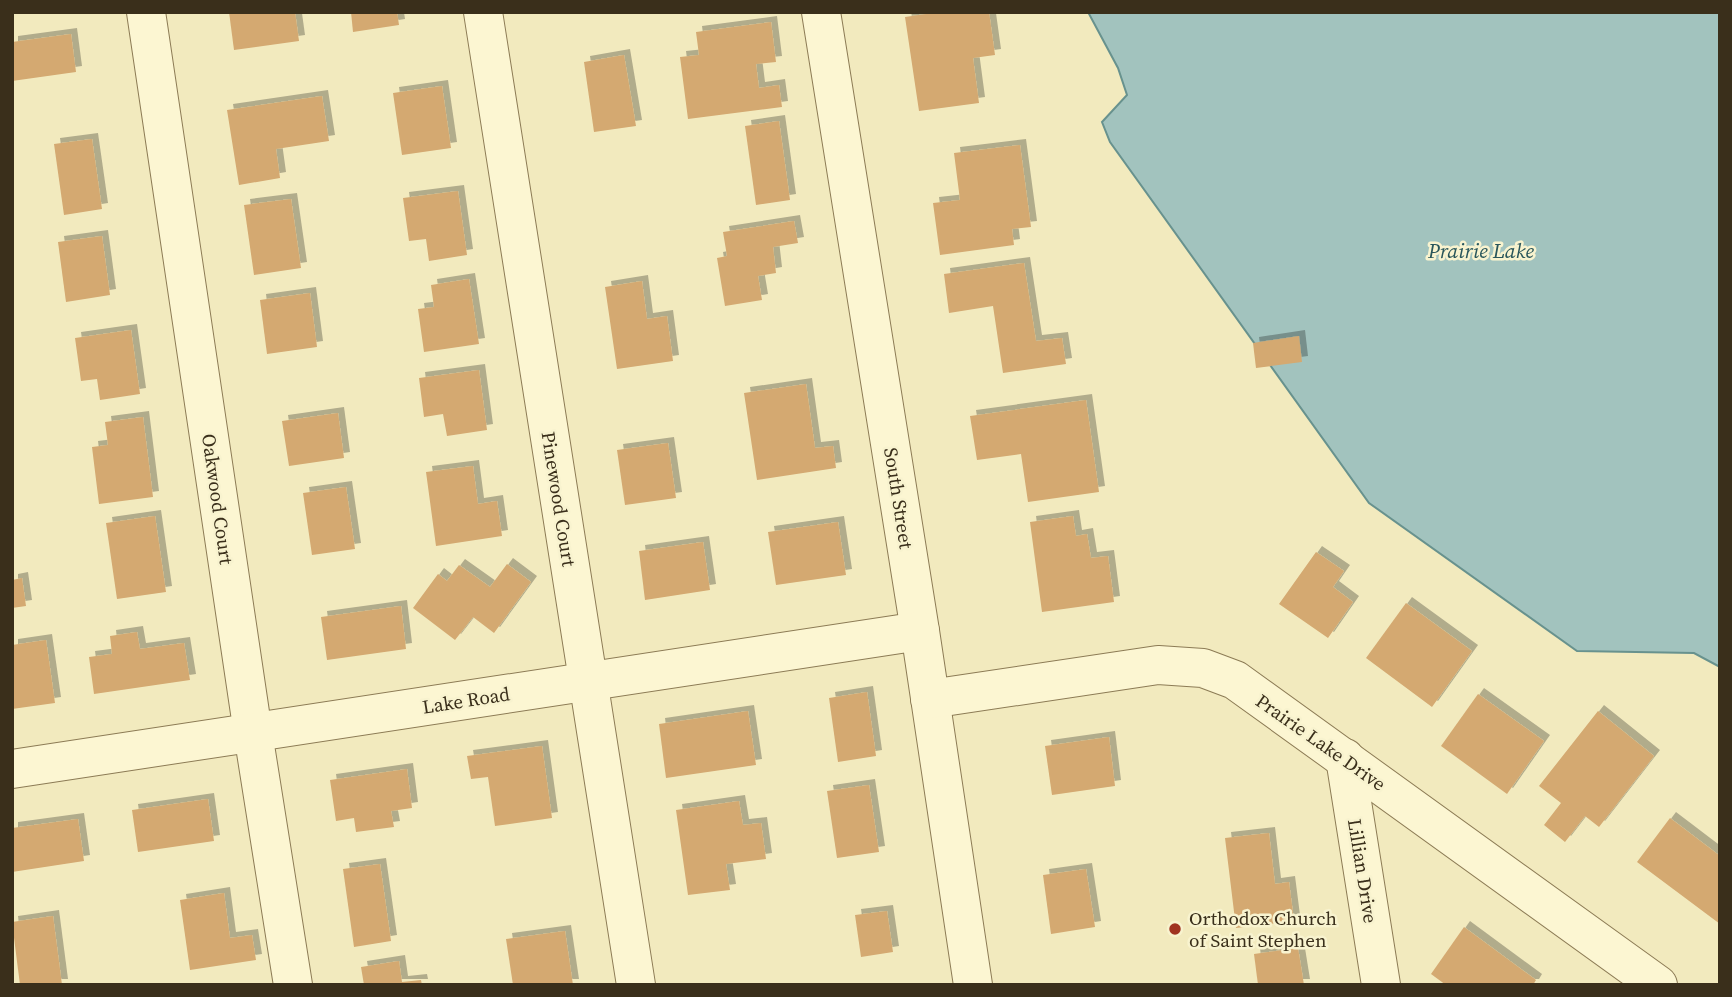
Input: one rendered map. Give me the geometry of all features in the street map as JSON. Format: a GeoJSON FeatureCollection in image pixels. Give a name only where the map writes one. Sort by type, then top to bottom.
{"type":"FeatureCollection","features":[{"type":"Feature","properties":{"kind":"street","name":"Oakwood Court"},"geometry":{"type":"LineString","coordinates":[[146,12],[293,985]]}},
{"type":"Feature","properties":{"kind":"street","name":"Pinewood Court"},"geometry":{"type":"LineString","coordinates":[[483,12],[636,985]]}},
{"type":"Feature","properties":{"kind":"street","name":"South Street"},"geometry":{"type":"LineString","coordinates":[[821,12],[920,631],[973,985]]}},
{"type":"Feature","properties":{"kind":"street","name":"Lake Road"},"geometry":{"type":"LineString","coordinates":[[12,769],[920,631]]}},
{"type":"Feature","properties":{"kind":"street","name":"Prairie Lake Drive"},"geometry":{"type":"LineString","coordinates":[[930,699],[1158,665],[1203,668],[1235,680],[1658,985]]}},
{"type":"Feature","properties":{"kind":"street","name":"Lillian Drive"},"geometry":{"type":"LineString","coordinates":[[1345,758],[1381,985]]}},
{"type":"Feature","properties":{"kind":"water","name":"Prairie Lake"},"geometry":{"type":"Polygon","coordinates":[[[1088,12],[1720,12],[1720,667],[1694,653],[1577,651],[1369,503],[1110,142],[1102,122],[1127,95],[1118,68],[1088,12]]]}},
{"type":"Feature","properties":{"kind":"building"},"geometry":{"type":"Polygon","coordinates":[[[229,12],[295,12],[299,41],[234,50],[229,12]]]}},
{"type":"Feature","properties":{"kind":"building"},"geometry":{"type":"Polygon","coordinates":[[[351,12],[397,12],[399,25],[353,32],[351,12]]]}},
{"type":"Feature","properties":{"kind":"building"},"geometry":{"type":"Polygon","coordinates":[[[940,12],[989,12],[995,55],[973,58],[979,103],[919,111],[905,17],[940,12]]]}},
{"type":"Feature","properties":{"kind":"building"},"geometry":{"type":"Polygon","coordinates":[[[771,22],[776,62],[756,64],[759,88],[779,85],[782,107],[688,119],[680,57],[699,55],[696,32],[771,22]]]}},
{"type":"Feature","properties":{"kind":"building"},"geometry":{"type":"Polygon","coordinates":[[[71,34],[76,72],[12,81],[12,42],[71,34]]]}},
{"type":"Feature","properties":{"kind":"building"},"geometry":{"type":"Polygon","coordinates":[[[624,55],[636,126],[594,132],[584,62],[624,55]]]}},
{"type":"Feature","properties":{"kind":"building"},"geometry":{"type":"Polygon","coordinates":[[[442,86],[451,148],[402,155],[393,93],[442,86]]]}},
{"type":"Feature","properties":{"kind":"building"},"geometry":{"type":"Polygon","coordinates":[[[322,96],[329,141],[276,149],[280,178],[239,185],[227,110],[322,96]]]}},
{"type":"Feature","properties":{"kind":"building"},"geometry":{"type":"Polygon","coordinates":[[[779,121],[790,200],[756,205],[745,126],[779,121]]]}},
{"type":"Feature","properties":{"kind":"building"},"geometry":{"type":"Polygon","coordinates":[[[92,139],[102,209],[64,215],[54,144],[92,139]]]}},
{"type":"Feature","properties":{"kind":"building"},"geometry":{"type":"Polygon","coordinates":[[[1020,145],[1031,227],[1012,229],[1014,245],[940,255],[933,203],[960,200],[954,153],[1020,145]]]}},
{"type":"Feature","properties":{"kind":"building"},"geometry":{"type":"Polygon","coordinates":[[[458,191],[467,255],[429,261],[426,239],[409,241],[403,198],[458,191]]]}},
{"type":"Feature","properties":{"kind":"building"},"geometry":{"type":"Polygon","coordinates":[[[291,199],[301,268],[254,275],[244,205],[291,199]]]}},
{"type":"Feature","properties":{"kind":"building"},"geometry":{"type":"Polygon","coordinates":[[[794,221],[798,243],[773,247],[776,273],[758,276],[762,300],[725,306],[717,258],[727,256],[723,232],[794,221]]]}},
{"type":"Feature","properties":{"kind":"building"},"geometry":{"type":"Polygon","coordinates":[[[102,236],[110,295],[66,302],[58,242],[102,236]]]}},
{"type":"Feature","properties":{"kind":"building"},"geometry":{"type":"Polygon","coordinates":[[[1024,263],[1036,341],[1062,338],[1066,364],[1003,373],[993,306],[949,313],[944,274],[1024,263]]]}},
{"type":"Feature","properties":{"kind":"building"},"geometry":{"type":"Polygon","coordinates":[[[469,279],[479,344],[424,352],[418,309],[434,307],[431,285],[469,279]]]}},
{"type":"Feature","properties":{"kind":"building"},"geometry":{"type":"Polygon","coordinates":[[[642,281],[647,319],[667,316],[673,361],[617,369],[605,287],[642,281]]]}},
{"type":"Feature","properties":{"kind":"building"},"geometry":{"type":"Polygon","coordinates":[[[310,293],[317,347],[267,354],[260,300],[310,293]]]}},
{"type":"Feature","properties":{"kind":"building"},"geometry":{"type":"Polygon","coordinates":[[[131,330],[140,394],[100,400],[97,379],[81,381],[75,338],[131,330]]]}},
{"type":"Feature","properties":{"kind":"building"},"geometry":{"type":"Polygon","coordinates":[[[1299,336],[1302,362],[1256,368],[1253,343],[1299,336]]]}},
{"type":"Feature","properties":{"kind":"building"},"geometry":{"type":"Polygon","coordinates":[[[479,370],[487,430],[447,436],[443,414],[424,417],[419,378],[479,370]]]}},
{"type":"Feature","properties":{"kind":"building"},"geometry":{"type":"Polygon","coordinates":[[[806,384],[815,448],[833,446],[836,468],[757,480],[744,393],[806,384]]]}},
{"type":"Feature","properties":{"kind":"building"},"geometry":{"type":"Polygon","coordinates":[[[1086,400],[1099,492],[1028,502],[1021,454],[977,460],[970,416],[1086,400]]]}},
{"type":"Feature","properties":{"kind":"building"},"geometry":{"type":"Polygon","coordinates":[[[338,413],[344,458],[289,466],[282,421],[338,413]]]}},
{"type":"Feature","properties":{"kind":"building"},"geometry":{"type":"Polygon","coordinates":[[[143,417],[153,497],[99,504],[92,447],[108,445],[105,422],[143,417]]]}},
{"type":"Feature","properties":{"kind":"building"},"geometry":{"type":"Polygon","coordinates":[[[668,443],[676,498],[625,505],[617,450],[668,443]]]}},
{"type":"Feature","properties":{"kind":"building"},"geometry":{"type":"Polygon","coordinates":[[[473,466],[478,504],[497,501],[502,536],[436,546],[426,472],[473,466]]]}},
{"type":"Feature","properties":{"kind":"building"},"geometry":{"type":"Polygon","coordinates":[[[346,487],[355,549],[312,555],[303,493],[346,487]]]}},
{"type":"Feature","properties":{"kind":"building"},"geometry":{"type":"Polygon","coordinates":[[[155,516],[166,592],[117,599],[106,523],[155,516]]]}},
{"type":"Feature","properties":{"kind":"building"},"geometry":{"type":"Polygon","coordinates":[[[1073,516],[1076,536],[1087,534],[1091,558],[1108,556],[1114,602],[1042,612],[1030,522],[1073,516]]]}},
{"type":"Feature","properties":{"kind":"building"},"geometry":{"type":"Polygon","coordinates":[[[838,522],[846,575],[776,585],[768,532],[838,522]]]}},
{"type":"Feature","properties":{"kind":"building"},"geometry":{"type":"Polygon","coordinates":[[[703,542],[710,590],[645,600],[639,551],[703,542]]]}},
{"type":"Feature","properties":{"kind":"building"},"geometry":{"type":"Polygon","coordinates":[[[1316,552],[1344,571],[1333,587],[1353,602],[1328,638],[1279,604],[1316,552]]]}},
{"type":"Feature","properties":{"kind":"building"},"geometry":{"type":"Polygon","coordinates":[[[507,564],[531,582],[494,633],[473,617],[455,640],[413,608],[438,574],[447,581],[459,565],[490,587],[507,564]]]}},
{"type":"Feature","properties":{"kind":"building"},"geometry":{"type":"Polygon","coordinates":[[[22,578],[26,606],[12,608],[12,580],[22,578]]]}},
{"type":"Feature","properties":{"kind":"building"},"geometry":{"type":"Polygon","coordinates":[[[1406,603],[1472,651],[1432,707],[1366,658],[1406,603]]]}},
{"type":"Feature","properties":{"kind":"building"},"geometry":{"type":"Polygon","coordinates":[[[401,606],[406,649],[327,660],[321,617],[401,606]]]}},
{"type":"Feature","properties":{"kind":"building"},"geometry":{"type":"Polygon","coordinates":[[[137,632],[140,649],[184,643],[190,680],[94,694],[89,657],[112,654],[110,636],[137,632]]]}},
{"type":"Feature","properties":{"kind":"building"},"geometry":{"type":"Polygon","coordinates":[[[46,640],[55,703],[12,709],[12,645],[46,640]]]}},
{"type":"Feature","properties":{"kind":"building"},"geometry":{"type":"Polygon","coordinates":[[[867,692],[876,756],[838,762],[829,698],[867,692]]]}},
{"type":"Feature","properties":{"kind":"building"},"geometry":{"type":"Polygon","coordinates":[[[1478,694],[1544,741],[1507,794],[1441,746],[1478,694]]]}},
{"type":"Feature","properties":{"kind":"building"},"geometry":{"type":"Polygon","coordinates":[[[748,711],[756,765],[666,778],[659,724],[748,711]]]}},
{"type":"Feature","properties":{"kind":"building"},"geometry":{"type":"Polygon","coordinates":[[[1598,711],[1654,756],[1599,827],[1585,816],[1565,842],[1544,825],[1561,803],[1539,786],[1598,711]]]}},
{"type":"Feature","properties":{"kind":"building"},"geometry":{"type":"Polygon","coordinates":[[[1109,737],[1115,786],[1052,795],[1045,746],[1109,737]]]}},
{"type":"Feature","properties":{"kind":"building"},"geometry":{"type":"Polygon","coordinates":[[[542,746],[552,818],[495,826],[488,777],[471,779],[467,756],[542,746]]]}},
{"type":"Feature","properties":{"kind":"building"},"geometry":{"type":"Polygon","coordinates":[[[407,769],[412,808],[391,811],[394,827],[356,832],[354,818],[336,821],[330,780],[407,769]]]}},
{"type":"Feature","properties":{"kind":"building"},"geometry":{"type":"Polygon","coordinates":[[[869,785],[879,852],[837,858],[827,791],[869,785]]]}},
{"type":"Feature","properties":{"kind":"building"},"geometry":{"type":"Polygon","coordinates":[[[208,799],[214,841],[138,852],[132,810],[208,799]]]}},
{"type":"Feature","properties":{"kind":"building"},"geometry":{"type":"Polygon","coordinates":[[[739,801],[743,825],[761,823],[766,859],[726,864],[730,890],[688,895],[676,810],[739,801]]]}},
{"type":"Feature","properties":{"kind":"building"},"geometry":{"type":"Polygon","coordinates":[[[1670,818],[1720,856],[1720,924],[1637,862],[1670,818]]]}},
{"type":"Feature","properties":{"kind":"building"},"geometry":{"type":"Polygon","coordinates":[[[78,819],[84,861],[12,872],[12,828],[78,819]]]}},
{"type":"Feature","properties":{"kind":"building"},"geometry":{"type":"Polygon","coordinates":[[[1269,833],[1275,884],[1289,882],[1294,921],[1236,928],[1225,838],[1269,833]]]}},
{"type":"Feature","properties":{"kind":"building"},"geometry":{"type":"Polygon","coordinates":[[[380,864],[391,941],[354,947],[343,869],[380,864]]]}},
{"type":"Feature","properties":{"kind":"building"},"geometry":{"type":"Polygon","coordinates":[[[1086,869],[1095,927],[1051,934],[1043,875],[1086,869]]]}},
{"type":"Feature","properties":{"kind":"building"},"geometry":{"type":"Polygon","coordinates":[[[224,893],[230,938],[252,935],[256,960],[190,970],[180,900],[224,893]]]}},
{"type":"Feature","properties":{"kind":"building"},"geometry":{"type":"Polygon","coordinates":[[[887,911],[893,952],[861,957],[855,915],[887,911]]]}},
{"type":"Feature","properties":{"kind":"building"},"geometry":{"type":"Polygon","coordinates":[[[53,916],[62,985],[20,985],[12,922],[53,916]]]}},
{"type":"Feature","properties":{"kind":"building"},"geometry":{"type":"Polygon","coordinates":[[[1464,927],[1536,980],[1533,985],[1446,985],[1431,974],[1464,927]]]}},
{"type":"Feature","properties":{"kind":"building"},"geometry":{"type":"Polygon","coordinates":[[[565,931],[573,985],[513,985],[506,939],[565,931]]]}},
{"type":"Feature","properties":{"kind":"building"},"geometry":{"type":"Polygon","coordinates":[[[1298,948],[1304,985],[1258,985],[1254,954],[1298,948]]]}},
{"type":"Feature","properties":{"kind":"building"},"geometry":{"type":"Polygon","coordinates":[[[399,961],[402,982],[421,980],[422,985],[364,985],[361,967],[399,961]]]}},
{"type":"Feature","properties":{"kind":"place","name":"Orthodox Church of Saint Stephen"},"geometry":{"type":"Point","coordinates":[1175,929]}}]}
